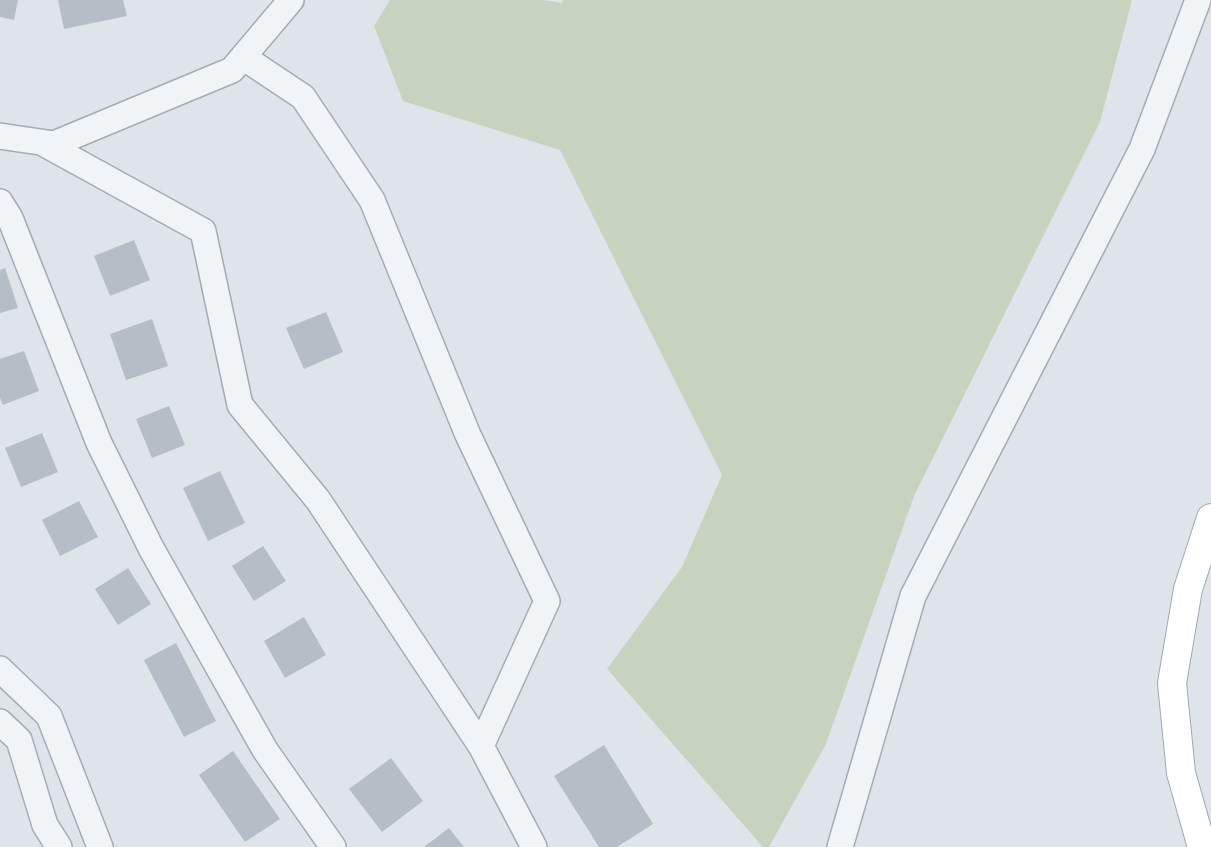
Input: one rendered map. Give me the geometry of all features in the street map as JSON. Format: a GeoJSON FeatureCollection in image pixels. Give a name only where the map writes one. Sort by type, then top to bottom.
{"type":"FeatureCollection","features":[{"type":"Feature","properties":{"kind":"main road"},"geometry":{"type":"LineString","coordinates":[[1202,847],[1181,773],[1172,683],[1188,589],[1211,518]]}},
{"type":"Feature","properties":{"kind":"street"},"geometry":{"type":"LineString","coordinates":[[0,136],[54,144],[232,70],[291,0]]}},
{"type":"Feature","properties":{"kind":"street"},"geometry":{"type":"LineString","coordinates":[[840,847],[912,596],[1142,149],[1198,0]]}},
{"type":"Feature","properties":{"kind":"street"},"geometry":{"type":"LineString","coordinates":[[243,57],[303,97],[372,200],[468,435],[547,601],[481,746]]}},
{"type":"Feature","properties":{"kind":"street"},"geometry":{"type":"LineString","coordinates":[[43,143],[203,231],[240,405],[318,500],[481,746],[534,847]]}},
{"type":"Feature","properties":{"kind":"street"},"geometry":{"type":"LineString","coordinates":[[0,202],[10,218],[98,443],[151,548],[265,750],[334,847]]}},
{"type":"Feature","properties":{"kind":"street"},"geometry":{"type":"LineString","coordinates":[[0,669],[49,716],[100,847]]}},
{"type":"Feature","properties":{"kind":"street"},"geometry":{"type":"LineString","coordinates":[[0,722],[19,740],[45,825],[59,847]]}},
{"type":"Feature","properties":{"kind":"green space"},"geometry":{"type":"Polygon","coordinates":[[[390,0],[544,0],[562,3],[563,0],[1132,0],[1100,122],[914,496],[826,744],[769,847],[763,847],[607,669],[682,567],[722,475],[560,150],[403,101],[374,26],[390,0]]]}},
{"type":"Feature","properties":{"kind":"building"},"geometry":{"type":"Polygon","coordinates":[[[0,0],[18,0],[14,20],[0,17],[0,0]]]}},
{"type":"Feature","properties":{"kind":"building"},"geometry":{"type":"Polygon","coordinates":[[[58,0],[123,0],[127,16],[64,29],[58,0]]]}},
{"type":"Feature","properties":{"kind":"building"},"geometry":{"type":"Polygon","coordinates":[[[134,240],[150,280],[110,296],[94,256],[134,240]]]}},
{"type":"Feature","properties":{"kind":"building"},"geometry":{"type":"Polygon","coordinates":[[[5,268],[18,308],[0,313],[0,270],[5,268]]]}},
{"type":"Feature","properties":{"kind":"building"},"geometry":{"type":"Polygon","coordinates":[[[326,312],[343,352],[304,369],[286,328],[326,312]]]}},
{"type":"Feature","properties":{"kind":"building"},"geometry":{"type":"Polygon","coordinates":[[[152,319],[168,366],[126,380],[110,334],[152,319]]]}},
{"type":"Feature","properties":{"kind":"building"},"geometry":{"type":"Polygon","coordinates":[[[24,351],[39,391],[3,405],[0,398],[0,359],[24,351]]]}},
{"type":"Feature","properties":{"kind":"building"},"geometry":{"type":"Polygon","coordinates":[[[169,406],[185,445],[152,458],[136,419],[169,406]]]}},
{"type":"Feature","properties":{"kind":"building"},"geometry":{"type":"Polygon","coordinates":[[[42,433],[58,472],[21,487],[5,448],[42,433]]]}},
{"type":"Feature","properties":{"kind":"building"},"geometry":{"type":"Polygon","coordinates":[[[220,471],[245,523],[208,541],[183,488],[220,471]]]}},
{"type":"Feature","properties":{"kind":"building"},"geometry":{"type":"Polygon","coordinates":[[[79,501],[98,537],[60,556],[42,520],[79,501]]]}},
{"type":"Feature","properties":{"kind":"building"},"geometry":{"type":"Polygon","coordinates":[[[263,546],[286,581],[254,601],[232,566],[263,546]]]}},
{"type":"Feature","properties":{"kind":"building"},"geometry":{"type":"Polygon","coordinates":[[[128,568],[151,604],[118,625],[95,589],[128,568]]]}},
{"type":"Feature","properties":{"kind":"building"},"geometry":{"type":"Polygon","coordinates":[[[304,617],[326,655],[285,678],[264,641],[304,617]]]}},
{"type":"Feature","properties":{"kind":"building"},"geometry":{"type":"Polygon","coordinates":[[[176,643],[216,721],[184,737],[144,660],[176,643]]]}},
{"type":"Feature","properties":{"kind":"building"},"geometry":{"type":"Polygon","coordinates":[[[604,745],[653,824],[617,847],[599,847],[554,776],[604,745]]]}},
{"type":"Feature","properties":{"kind":"building"},"geometry":{"type":"Polygon","coordinates":[[[233,751],[280,819],[245,842],[199,775],[233,751]]]}},
{"type":"Feature","properties":{"kind":"building"},"geometry":{"type":"Polygon","coordinates":[[[391,758],[423,801],[382,832],[349,789],[391,758]]]}},
{"type":"Feature","properties":{"kind":"building"},"geometry":{"type":"Polygon","coordinates":[[[449,828],[464,847],[424,847],[449,828]]]}}]}
